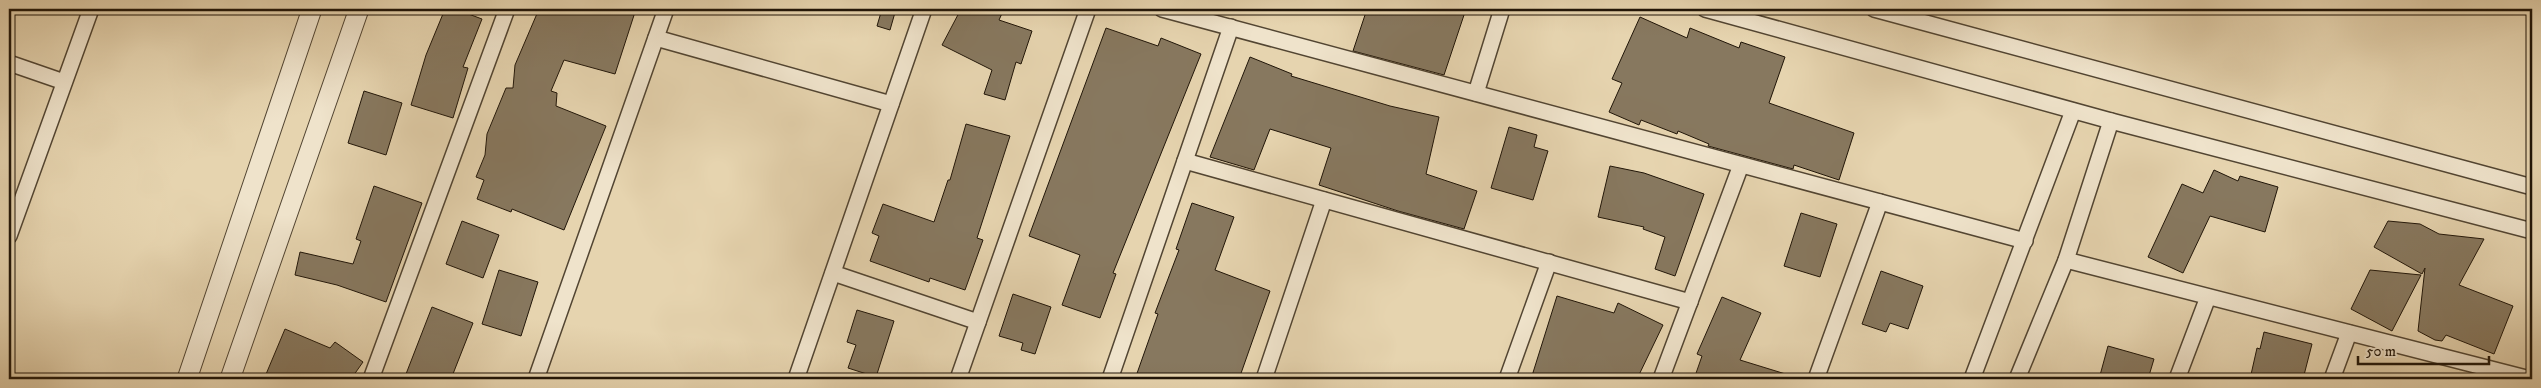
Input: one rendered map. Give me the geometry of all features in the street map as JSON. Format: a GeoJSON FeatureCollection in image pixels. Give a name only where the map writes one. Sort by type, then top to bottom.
{"type":"FeatureCollection","features":[{"type":"Feature","properties":{"kind":"street"},"geometry":{"type":"LineString","coordinates":[[9,236],[90,9]]}},
{"type":"Feature","properties":{"kind":"street"},"geometry":{"type":"LineString","coordinates":[[187,379],[312,9]]}},
{"type":"Feature","properties":{"kind":"street"},"geometry":{"type":"LineString","coordinates":[[230,379],[359,9]]}},
{"type":"Feature","properties":{"kind":"street"},"geometry":{"type":"LineString","coordinates":[[372,379],[507,9]]}},
{"type":"Feature","properties":{"kind":"street"},"geometry":{"type":"LineString","coordinates":[[536,379],[666,9]]}},
{"type":"Feature","properties":{"kind":"street"},"geometry":{"type":"LineString","coordinates":[[796,379],[924,9]]}},
{"type":"Feature","properties":{"kind":"street"},"geometry":{"type":"LineString","coordinates":[[958,379],[1088,9]]}},
{"type":"Feature","properties":{"kind":"street"},"geometry":{"type":"LineString","coordinates":[[1162,9],[2025,241]]}},
{"type":"Feature","properties":{"kind":"street"},"geometry":{"type":"LineString","coordinates":[[1476,93],[1502,9]]}},
{"type":"Feature","properties":{"kind":"street"},"geometry":{"type":"LineString","coordinates":[[1705,9],[2111,121],[2532,231]]}},
{"type":"Feature","properties":{"kind":"street"},"geometry":{"type":"LineString","coordinates":[[1874,9],[2532,187]]}},
{"type":"Feature","properties":{"kind":"street"},"geometry":{"type":"LineString","coordinates":[[1110,379],[1231,27]]}},
{"type":"Feature","properties":{"kind":"street"},"geometry":{"type":"LineString","coordinates":[[656,38],[891,104]]}},
{"type":"Feature","properties":{"kind":"street"},"geometry":{"type":"LineString","coordinates":[[9,63],[64,82]]}},
{"type":"Feature","properties":{"kind":"street"},"geometry":{"type":"LineString","coordinates":[[1972,379],[2074,111]]}},
{"type":"Feature","properties":{"kind":"street"},"geometry":{"type":"LineString","coordinates":[[2017,379],[2066,260],[2111,121]]}},
{"type":"Feature","properties":{"kind":"street"},"geometry":{"type":"LineString","coordinates":[[1185,161],[1690,302]]}},
{"type":"Feature","properties":{"kind":"street"},"geometry":{"type":"LineString","coordinates":[[1661,379],[1741,164]]}},
{"type":"Feature","properties":{"kind":"street"},"geometry":{"type":"LineString","coordinates":[[1264,379],[1324,200]]}},
{"type":"Feature","properties":{"kind":"street"},"geometry":{"type":"LineString","coordinates":[[1816,379],[1880,202]]}},
{"type":"Feature","properties":{"kind":"street"},"geometry":{"type":"LineString","coordinates":[[2066,260],[2530,379]]}},
{"type":"Feature","properties":{"kind":"street"},"geometry":{"type":"LineString","coordinates":[[1507,379],[1549,262]]}},
{"type":"Feature","properties":{"kind":"street"},"geometry":{"type":"LineString","coordinates":[[833,273],[978,322]]}},
{"type":"Feature","properties":{"kind":"street"},"geometry":{"type":"LineString","coordinates":[[2178,379],[2208,297]]}},
{"type":"Feature","properties":{"kind":"street"},"geometry":{"type":"LineString","coordinates":[[2332,379],[2349,333]]}},
{"type":"Feature","properties":{"kind":"building"},"geometry":{"type":"Polygon","coordinates":[[[445,9],[455,9],[482,19],[463,67],[468,68],[453,118],[411,105],[426,55],[445,9]]]}},
{"type":"Feature","properties":{"kind":"building"},"geometry":{"type":"Polygon","coordinates":[[[539,9],[636,9],[615,74],[564,60],[551,91],[557,93],[556,106],[606,126],[564,230],[512,209],[511,212],[477,199],[484,180],[476,177],[485,155],[487,134],[506,88],[513,88],[515,65],[539,9]]]}},
{"type":"Feature","properties":{"kind":"building"},"geometry":{"type":"Polygon","coordinates":[[[882,9],[896,9],[890,30],[877,26],[882,9]]]}},
{"type":"Feature","properties":{"kind":"building"},"geometry":{"type":"Polygon","coordinates":[[[961,9],[1004,9],[999,20],[1032,31],[1021,64],[1016,62],[1005,100],[984,94],[992,70],[942,45],[961,9]]]}},
{"type":"Feature","properties":{"kind":"building"},"geometry":{"type":"Polygon","coordinates":[[[1367,9],[1466,9],[1444,75],[1353,51],[1367,9]]]}},
{"type":"Feature","properties":{"kind":"building"},"geometry":{"type":"Polygon","coordinates":[[[1640,17],[1687,38],[1690,28],[1739,48],[1741,42],[1785,57],[1769,103],[1854,133],[1839,180],[1794,165],[1793,169],[1708,146],[1709,144],[1678,131],[1677,134],[1641,120],[1639,125],[1609,112],[1622,83],[1612,79],[1640,17]]]}},
{"type":"Feature","properties":{"kind":"building"},"geometry":{"type":"Polygon","coordinates":[[[1106,28],[1158,46],[1161,38],[1201,54],[1113,273],[1116,274],[1100,318],[1062,305],[1080,255],[1029,236],[1106,28]]]}},
{"type":"Feature","properties":{"kind":"building"},"geometry":{"type":"Polygon","coordinates":[[[1250,57],[1292,74],[1291,76],[1390,106],[1439,117],[1426,174],[1477,191],[1464,229],[1398,211],[1319,185],[1331,148],[1270,129],[1254,170],[1210,157],[1250,57]]]}},
{"type":"Feature","properties":{"kind":"building"},"geometry":{"type":"Polygon","coordinates":[[[364,91],[402,103],[386,155],[348,143],[364,91]]]}},
{"type":"Feature","properties":{"kind":"building"},"geometry":{"type":"Polygon","coordinates":[[[966,124],[1010,136],[977,238],[983,240],[965,290],[930,278],[929,282],[870,261],[879,236],[872,233],[883,204],[934,222],[948,180],[950,180],[966,124]]]}},
{"type":"Feature","properties":{"kind":"building"},"geometry":{"type":"Polygon","coordinates":[[[1509,127],[1537,135],[1534,147],[1548,151],[1533,200],[1491,188],[1509,127]]]}},
{"type":"Feature","properties":{"kind":"building"},"geometry":{"type":"Polygon","coordinates":[[[1610,166],[1644,173],[1704,194],[1675,276],[1655,269],[1665,237],[1643,229],[1644,227],[1598,217],[1610,166]]]}},
{"type":"Feature","properties":{"kind":"building"},"geometry":{"type":"Polygon","coordinates":[[[2214,170],[2238,181],[2240,176],[2278,187],[2265,232],[2210,216],[2183,273],[2148,257],[2182,184],[2203,193],[2214,170]]]}},
{"type":"Feature","properties":{"kind":"building"},"geometry":{"type":"Polygon","coordinates":[[[374,186],[422,203],[386,302],[337,285],[295,275],[300,252],[353,264],[361,241],[356,239],[374,186]]]}},
{"type":"Feature","properties":{"kind":"building"},"geometry":{"type":"Polygon","coordinates":[[[1192,203],[1234,217],[1215,270],[1270,291],[1239,379],[1135,379],[1158,314],[1155,313],[1179,250],[1176,249],[1192,203]]]}},
{"type":"Feature","properties":{"kind":"building"},"geometry":{"type":"Polygon","coordinates":[[[1801,213],[1837,224],[1820,277],[1784,266],[1801,213]]]}},
{"type":"Feature","properties":{"kind":"building"},"geometry":{"type":"Polygon","coordinates":[[[462,221],[499,235],[483,278],[446,264],[462,221]]]}},
{"type":"Feature","properties":{"kind":"building"},"geometry":{"type":"Polygon","coordinates":[[[2388,221],[2420,224],[2439,234],[2484,239],[2459,285],[2513,306],[2494,354],[2446,335],[2442,341],[2435,340],[2418,331],[2425,268],[2422,274],[2374,247],[2388,221]]]}},
{"type":"Feature","properties":{"kind":"building"},"geometry":{"type":"Polygon","coordinates":[[[499,270],[538,282],[521,336],[482,324],[499,270]]]}},
{"type":"Feature","properties":{"kind":"building"},"geometry":{"type":"Polygon","coordinates":[[[2370,270],[2421,275],[2392,331],[2351,309],[2370,270]]]}},
{"type":"Feature","properties":{"kind":"building"},"geometry":{"type":"Polygon","coordinates":[[[1881,271],[1923,286],[1908,329],[1890,323],[1886,332],[1862,324],[1881,271]]]}},
{"type":"Feature","properties":{"kind":"building"},"geometry":{"type":"Polygon","coordinates":[[[1013,294],[1051,307],[1035,354],[1021,350],[1023,343],[999,336],[1013,294]]]}},
{"type":"Feature","properties":{"kind":"building"},"geometry":{"type":"Polygon","coordinates":[[[1557,296],[1614,313],[1618,303],[1663,325],[1637,379],[1531,379],[1557,296]]]}},
{"type":"Feature","properties":{"kind":"building"},"geometry":{"type":"Polygon","coordinates":[[[1722,297],[1761,313],[1740,360],[1792,376],[1791,379],[1694,379],[1702,356],[1697,354],[1722,297]]]}},
{"type":"Feature","properties":{"kind":"building"},"geometry":{"type":"Polygon","coordinates":[[[432,307],[473,323],[451,379],[407,379],[409,375],[406,374],[432,307]]]}},
{"type":"Feature","properties":{"kind":"building"},"geometry":{"type":"Polygon","coordinates":[[[857,310],[894,321],[876,377],[848,368],[856,345],[847,342],[857,310]]]}},
{"type":"Feature","properties":{"kind":"building"},"geometry":{"type":"Polygon","coordinates":[[[285,329],[330,348],[335,342],[363,362],[351,379],[264,379],[285,329]]]}},
{"type":"Feature","properties":{"kind":"building"},"geometry":{"type":"Polygon","coordinates":[[[2264,332],[2312,344],[2303,379],[2250,379],[2257,348],[2260,349],[2264,332]]]}},
{"type":"Feature","properties":{"kind":"building"},"geometry":{"type":"Polygon","coordinates":[[[2108,346],[2154,359],[2148,379],[2099,379],[2108,346]]]}}]}
